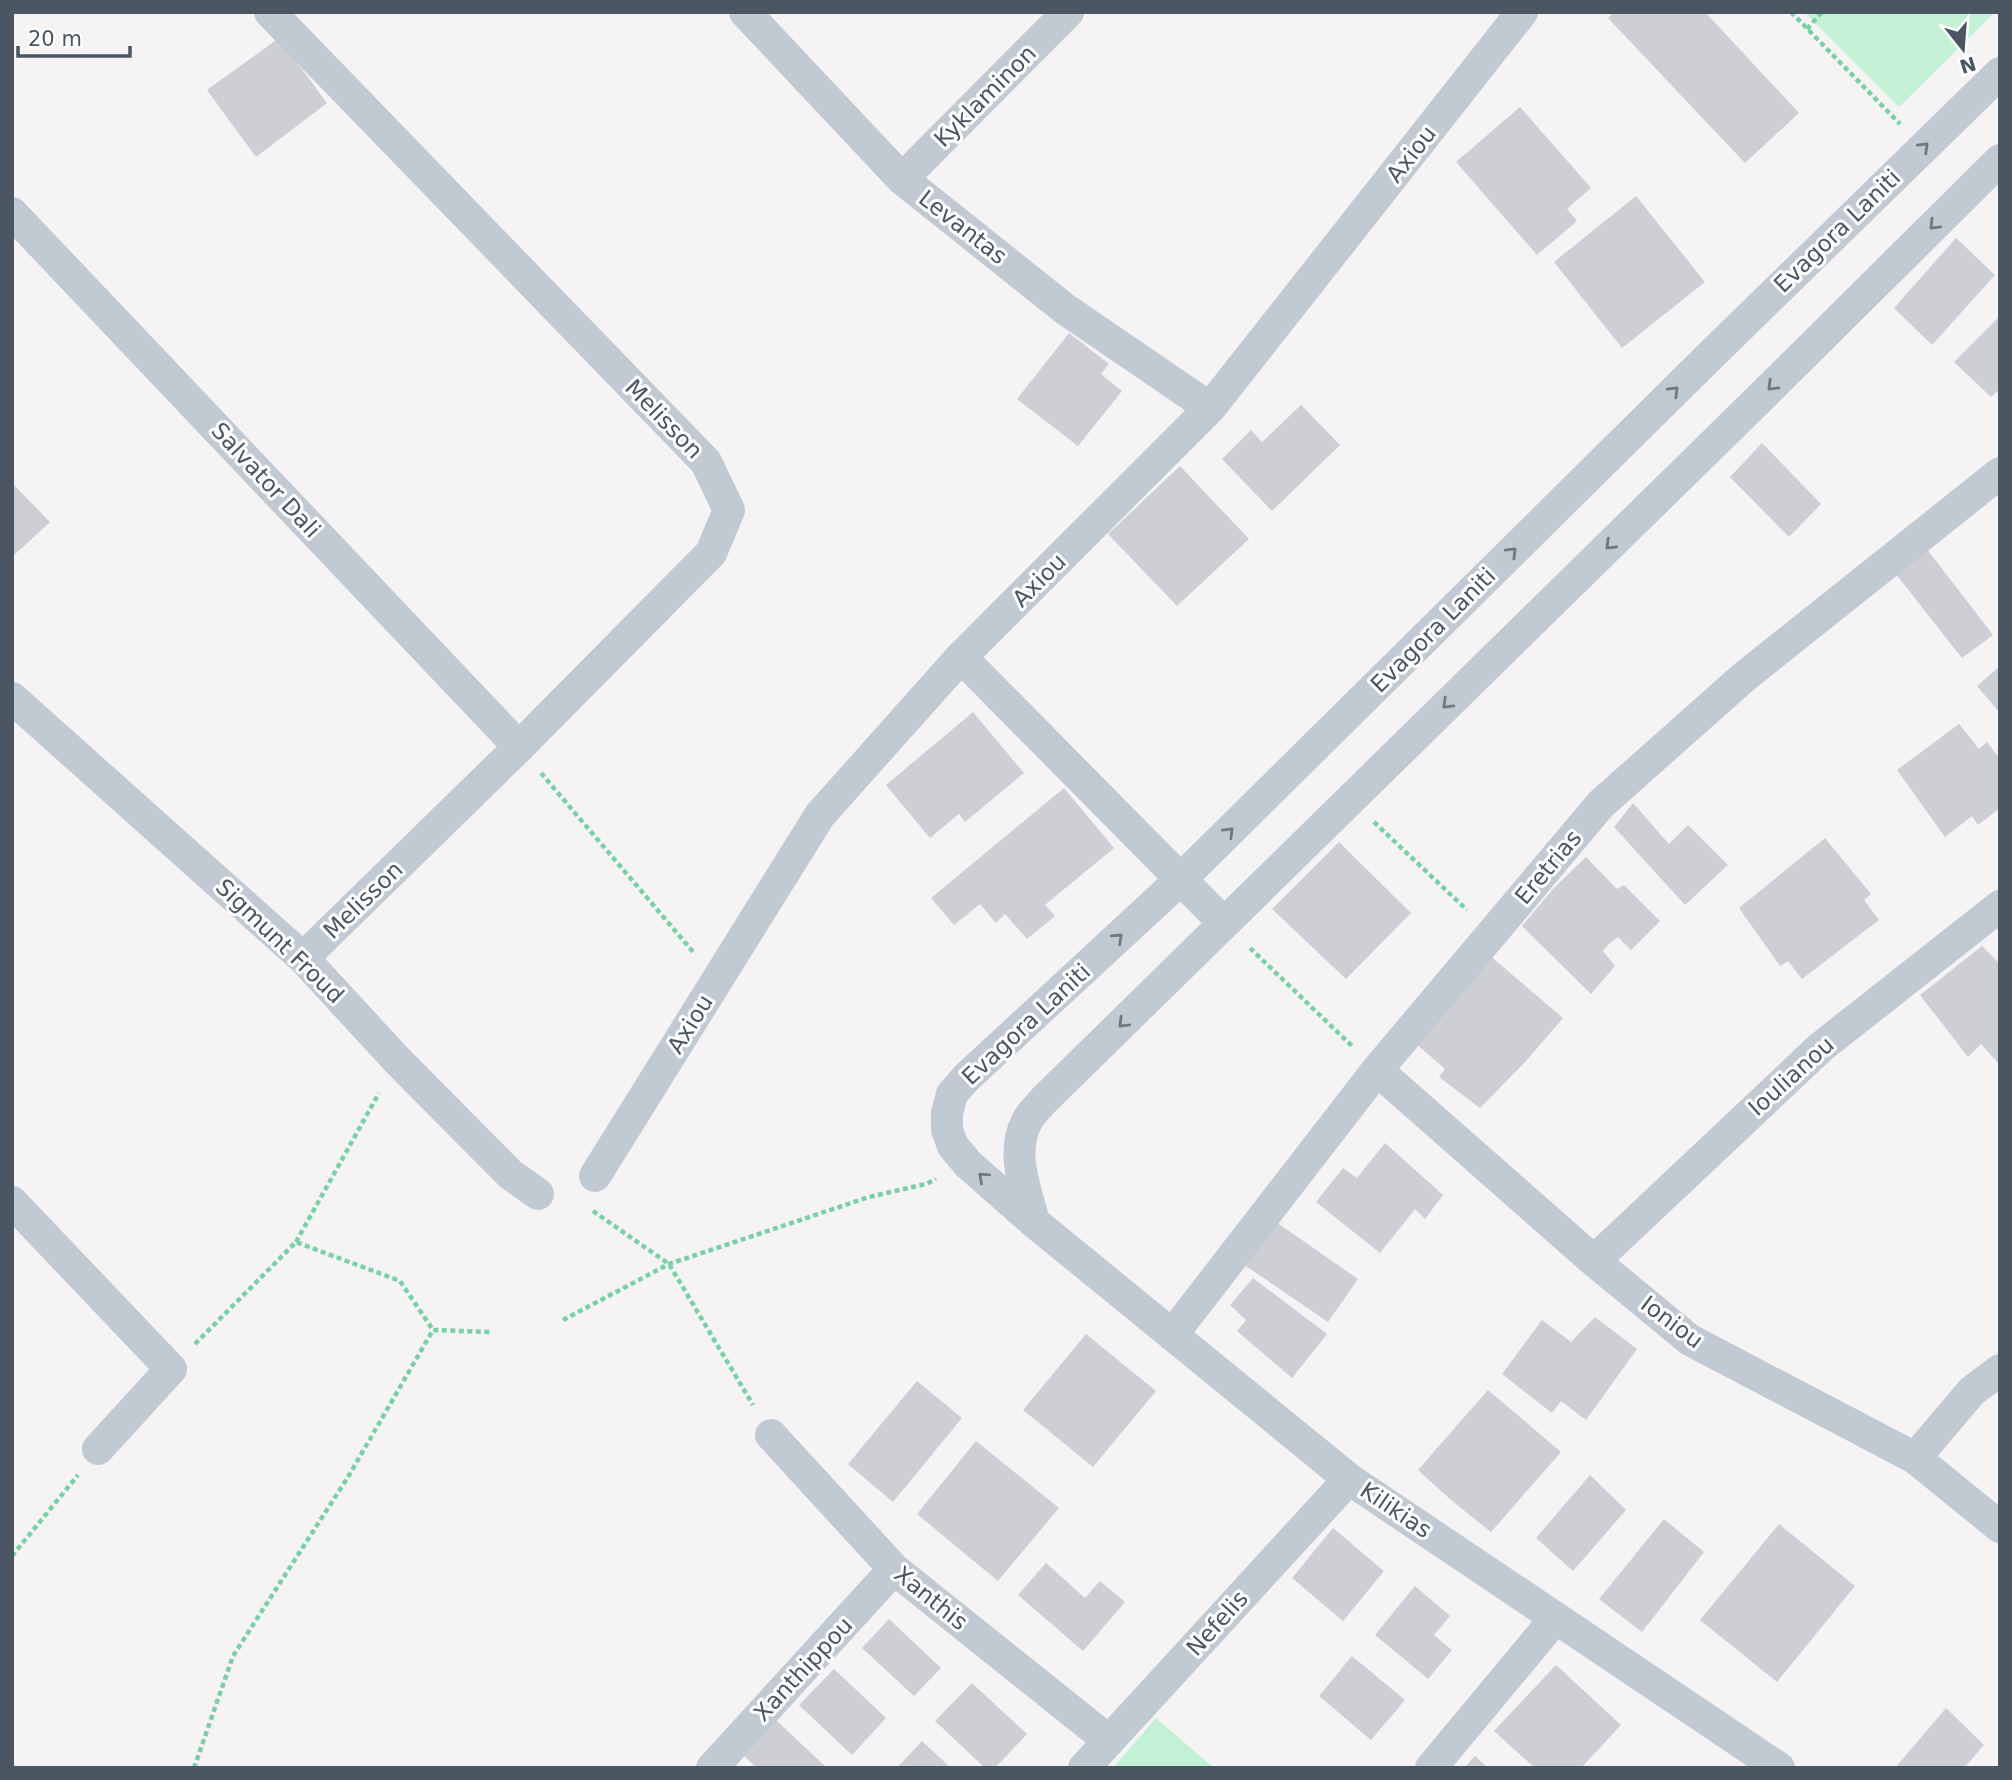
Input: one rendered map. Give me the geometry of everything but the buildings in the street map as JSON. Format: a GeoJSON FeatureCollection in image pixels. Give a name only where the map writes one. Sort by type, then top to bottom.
{"type":"FeatureCollection","features":[{"type":"Feature","properties":{"kind":"street","name":"Melisson"},"geometry":{"type":"LineString","coordinates":[[270,12],[706,462],[729,510],[711,553],[519,747],[303,958]]}},
{"type":"Feature","properties":{"kind":"street","name":"Levantas"},"geometry":{"type":"LineString","coordinates":[[745,12],[902,179],[1066,309],[1210,408]]}},
{"type":"Feature","properties":{"kind":"street","name":"Kyklaminon"},"geometry":{"type":"LineString","coordinates":[[902,179],[1068,12]]}},
{"type":"Feature","properties":{"kind":"street","name":"Axiou"},"geometry":{"type":"LineString","coordinates":[[595,1176],[820,815],[961,657],[1210,408],[1522,12]]}},
{"type":"Feature","properties":{"kind":"street","name":"Evagora Laniti"},"geometry":{"type":"LineString","coordinates":[[1034,1222],[968,1164],[953,1146],[947,1130],[947,1113],[953,1094],[967,1077],[1180,880],[2000,72]]}},
{"type":"Feature","properties":{"kind":"street"},"geometry":{"type":"LineString","coordinates":[[1034,1222],[1019,1158],[1020,1141],[1027,1120],[1044,1100],[2000,160]]}},
{"type":"Feature","properties":{"kind":"street","name":"Salvator Dali"},"geometry":{"type":"LineString","coordinates":[[12,213],[519,747]]}},
{"type":"Feature","properties":{"kind":"street","name":"Eretrias"},"geometry":{"type":"LineString","coordinates":[[1172,1335],[1377,1070],[1601,804],[1744,677],[2000,473]]}},
{"type":"Feature","properties":{"kind":"street"},"geometry":{"type":"LineString","coordinates":[[961,657],[1224,923]]}},
{"type":"Feature","properties":{"kind":"street","name":"Sigmunt Froud"},"geometry":{"type":"LineString","coordinates":[[12,698],[303,958],[397,1060],[510,1174],[538,1194]]}},
{"type":"Feature","properties":{"kind":"street","name":"Ioulianou"},"geometry":{"type":"LineString","coordinates":[[1594,1261],[1821,1047],[2000,906]]}},
{"type":"Feature","properties":{"kind":"street","name":"Ioniou"},"geometry":{"type":"LineString","coordinates":[[1377,1070],[1594,1261],[1690,1340],[1915,1458],[2000,1527]]}},
{"type":"Feature","properties":{"kind":"street"},"geometry":{"type":"LineString","coordinates":[[12,1202],[171,1369],[98,1449]]}},
{"type":"Feature","properties":{"kind":"street","name":"Kilikias"},"geometry":{"type":"LineString","coordinates":[[1034,1222],[1349,1479],[1779,1768]]}},
{"type":"Feature","properties":{"kind":"street"},"geometry":{"type":"LineString","coordinates":[[1915,1458],[1972,1391],[2000,1370]]}},
{"type":"Feature","properties":{"kind":"street","name":"Xanthis"},"geometry":{"type":"LineString","coordinates":[[771,1435],[894,1569],[1109,1741]]}},
{"type":"Feature","properties":{"kind":"street","name":"Nefelis"},"geometry":{"type":"LineString","coordinates":[[1084,1768],[1349,1479]]}},
{"type":"Feature","properties":{"kind":"street","name":"Xanthippou"},"geometry":{"type":"LineString","coordinates":[[712,1768],[894,1569]]}},
{"type":"Feature","properties":{"kind":"street"},"geometry":{"type":"LineString","coordinates":[[1431,1768],[1555,1619]]}},
{"type":"Feature","properties":{"kind":"path"},"geometry":{"type":"LineString","coordinates":[[1791,12],[1923,148]]}},
{"type":"Feature","properties":{"kind":"path"},"geometry":{"type":"LineString","coordinates":[[1807,29],[1822,12]]}},
{"type":"Feature","properties":{"kind":"path"},"geometry":{"type":"LineString","coordinates":[[519,747],[717,980]]}},
{"type":"Feature","properties":{"kind":"path"},"geometry":{"type":"LineString","coordinates":[[1371,819],[1468,910]]}},
{"type":"Feature","properties":{"kind":"path"},"geometry":{"type":"LineString","coordinates":[[1224,923],[1377,1070]]}},
{"type":"Feature","properties":{"kind":"path"},"geometry":{"type":"LineString","coordinates":[[171,1369],[296,1242],[397,1060]]}},
{"type":"Feature","properties":{"kind":"path"},"geometry":{"type":"LineString","coordinates":[[563,1320],[669,1264],[869,1197],[926,1184],[968,1164]]}},
{"type":"Feature","properties":{"kind":"path"},"geometry":{"type":"LineString","coordinates":[[589,1208],[669,1264],[771,1435]]}},
{"type":"Feature","properties":{"kind":"path"},"geometry":{"type":"LineString","coordinates":[[296,1242],[400,1281],[433,1330]]}},
{"type":"Feature","properties":{"kind":"path"},"geometry":{"type":"LineString","coordinates":[[433,1330],[491,1332]]}},
{"type":"Feature","properties":{"kind":"path"},"geometry":{"type":"LineString","coordinates":[[194,1768],[233,1656],[348,1477],[433,1330]]}},
{"type":"Feature","properties":{"kind":"path"},"geometry":{"type":"LineString","coordinates":[[12,1556],[98,1449]]}},
{"type":"Feature","properties":{"kind":"green space"},"geometry":{"type":"Polygon","coordinates":[[[1804,12],[1995,12],[1899,107],[1804,12]]]}},
{"type":"Feature","properties":{"kind":"green space"},"geometry":{"type":"Polygon","coordinates":[[[1156,1718],[1214,1768],[1113,1768],[1156,1718]]]}}]}
